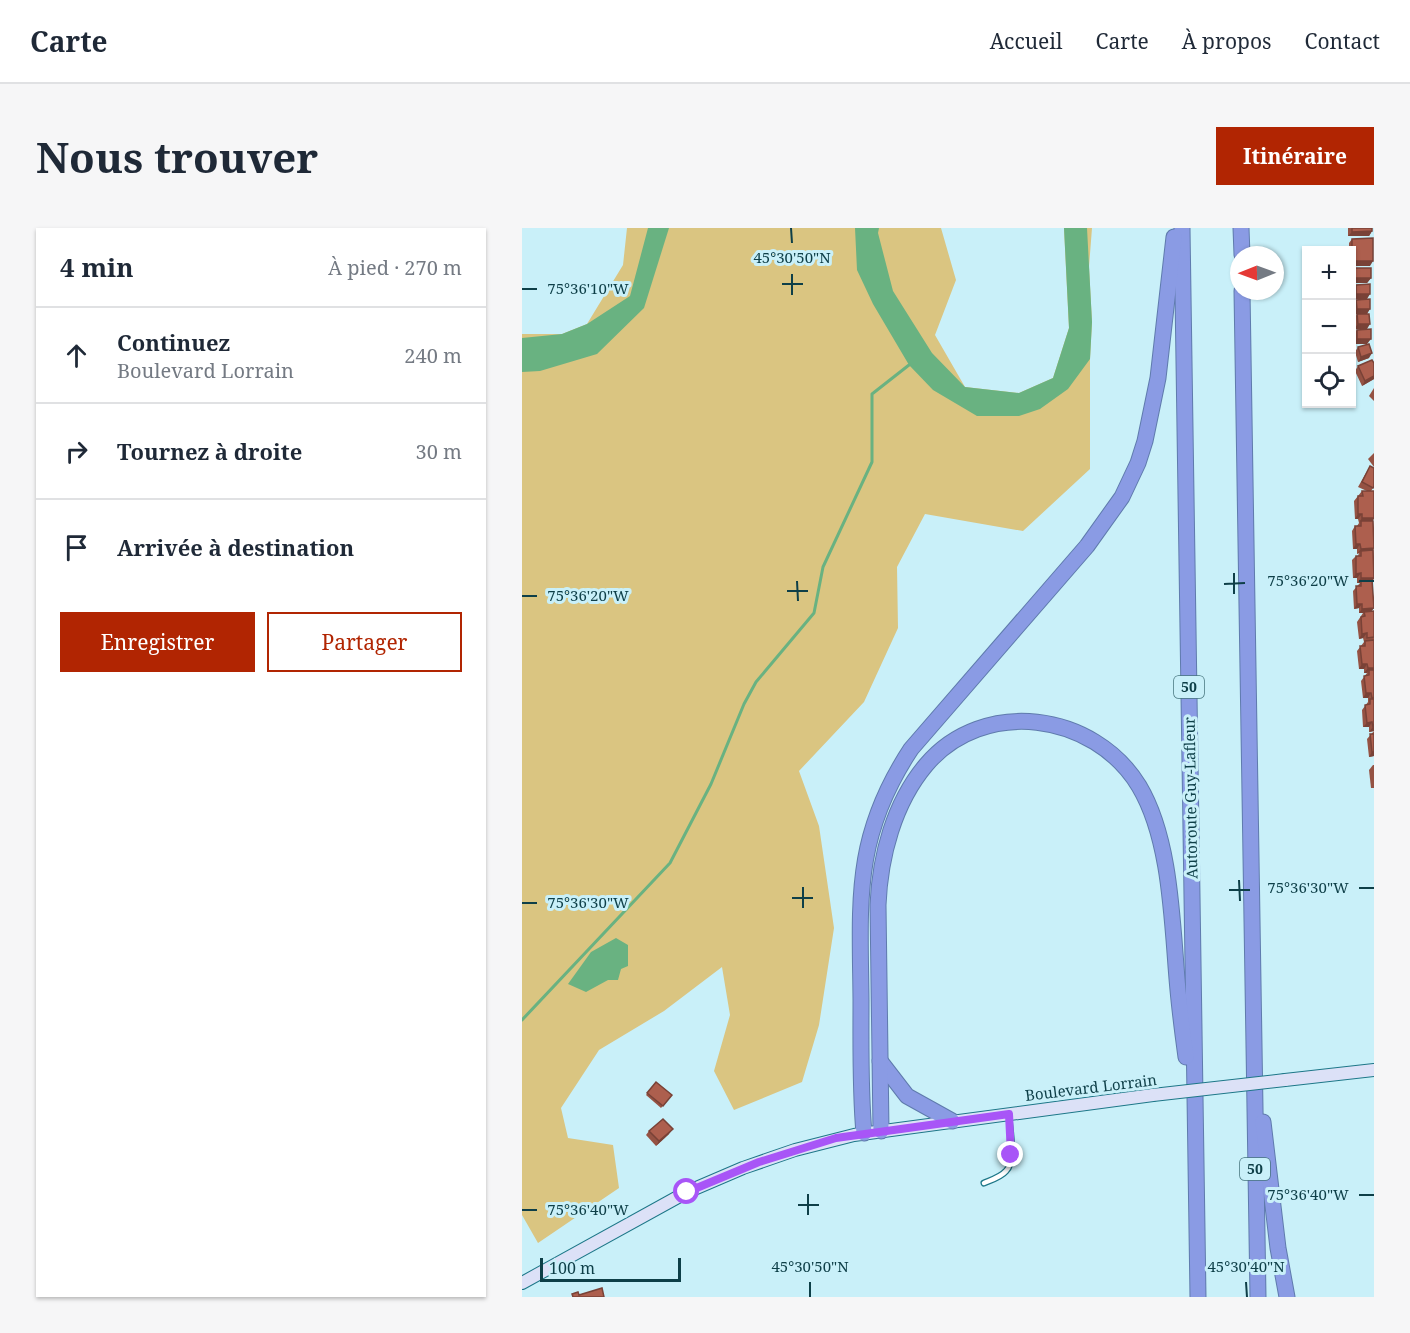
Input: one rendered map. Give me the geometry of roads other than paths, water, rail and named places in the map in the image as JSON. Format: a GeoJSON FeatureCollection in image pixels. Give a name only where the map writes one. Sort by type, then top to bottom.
{"type":"FeatureCollection","features":[{"type":"Feature","properties":{"kind":"highway"},"geometry":{"type":"LineString","coordinates":[[864,1133],[860,894],[864,860],[876,815],[891,781],[911,748],[1087,546],[1128,486],[1141,453],[1152,411],[1175,228]]}},
{"type":"Feature","properties":{"kind":"highway","name":"Autoroute Guy-Lafleur"},"geometry":{"type":"LineString","coordinates":[[1182,228],[1198,1297]]}},
{"type":"Feature","properties":{"kind":"highway"},"geometry":{"type":"LineString","coordinates":[[1241,228],[1242,246]]}},
{"type":"Feature","properties":{"kind":"highway","name":"50"},"geometry":{"type":"LineString","coordinates":[[1242,300],[1257,1297]]}},
{"type":"Feature","properties":{"kind":"highway"},"geometry":{"type":"LineString","coordinates":[[881,1131],[878,911],[880,878],[890,835],[908,790],[937,753],[975,730],[1018,721],[1037,721],[1063,726],[1090,738],[1116,758],[1139,787],[1154,821],[1171,910],[1196,1146]]}},
{"type":"Feature","properties":{"kind":"highway"},"geometry":{"type":"LineString","coordinates":[[1254,1041],[1277,1242],[1287,1297]]}},
{"type":"Feature","properties":{"kind":"highway"},"geometry":{"type":"LineString","coordinates":[[880,1061],[907,1096],[952,1122]]}},
{"type":"Feature","properties":{"kind":"main road","name":"Boulevard Lorrain"},"geometry":{"type":"LineString","coordinates":[[522,1283],[646,1213],[708,1183],[788,1152],[836,1138],[1153,1095],[1374,1070]]}},
{"type":"Feature","properties":{"kind":"lane"},"geometry":{"type":"LineString","coordinates":[[984,1183],[1005,1172],[1010,1166],[1012,1144],[1009,1114]]}},
{"type":"Feature","properties":{"kind":"waterway"},"geometry":{"type":"LineString","coordinates":[[522,1020],[670,863],[711,784],[744,704],[756,682],[814,613],[823,567],[872,462],[872,394],[909,365]]}}]}
